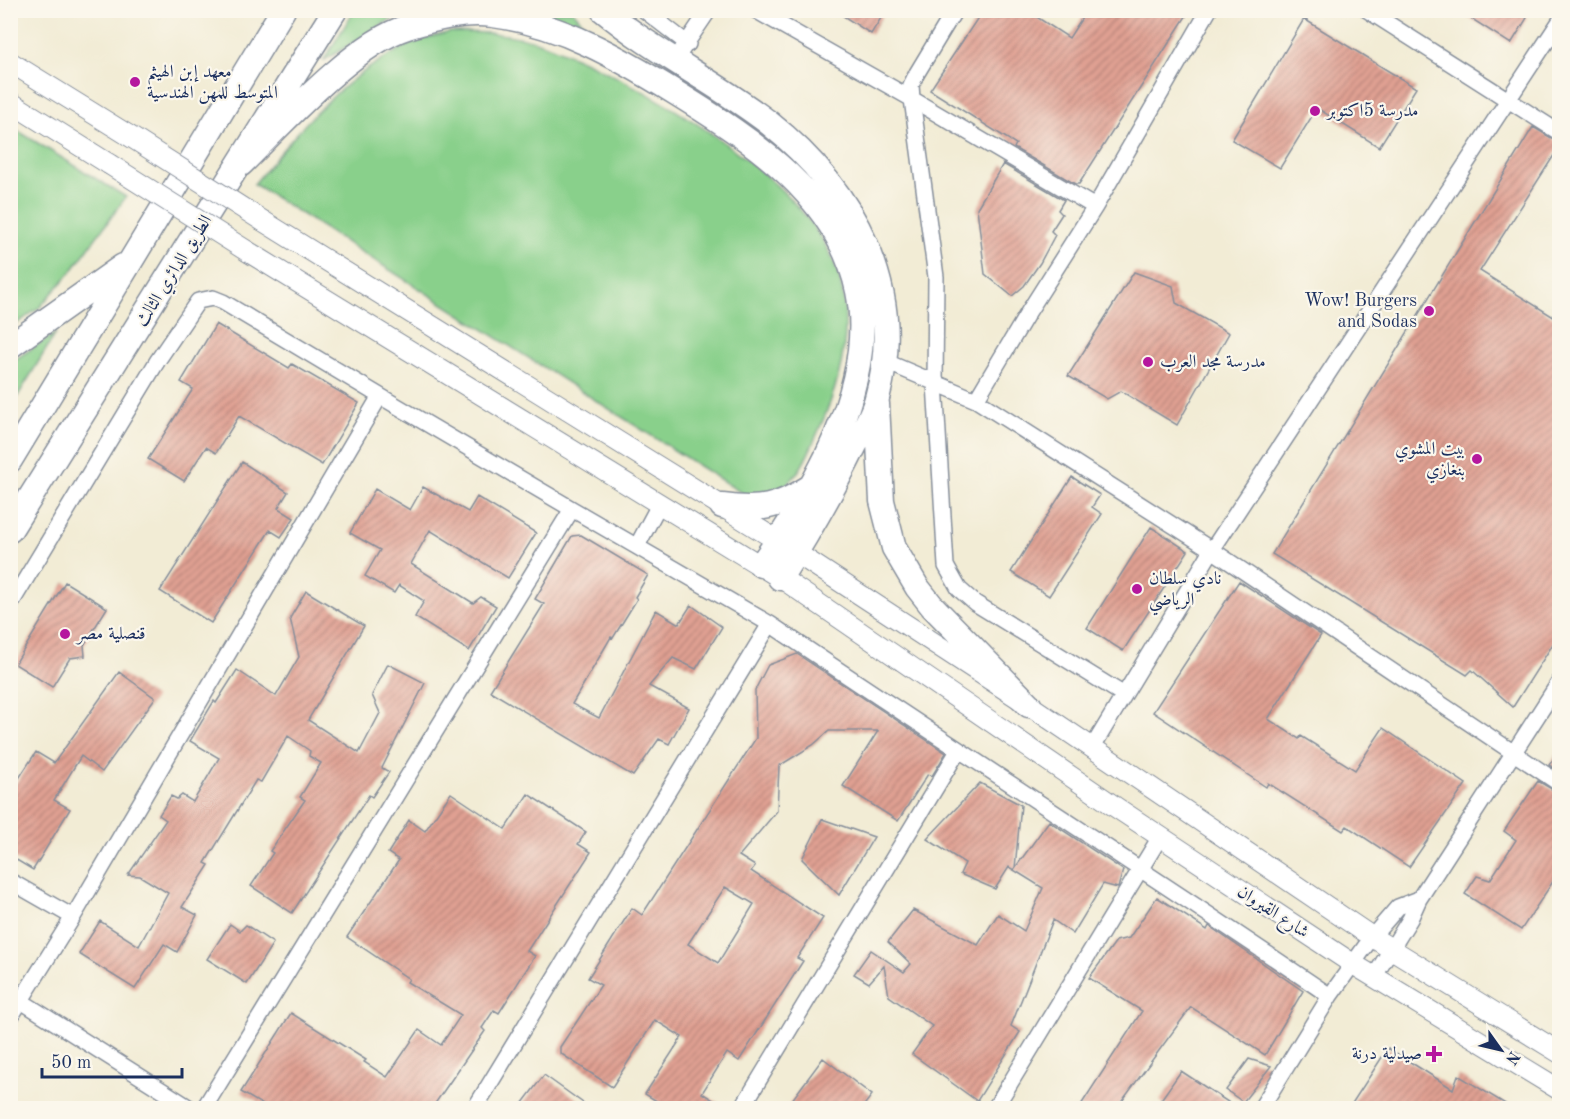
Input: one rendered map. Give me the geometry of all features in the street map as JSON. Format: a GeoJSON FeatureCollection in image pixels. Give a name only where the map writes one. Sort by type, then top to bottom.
{"type":"FeatureCollection","features":[{"type":"Feature","properties":{"kind":"highway"},"geometry":{"type":"LineString","coordinates":[[10,460],[283,10]]}},
{"type":"Feature","properties":{"kind":"highway","name":"الطريق الدائري الثالث"},"geometry":{"type":"LineString","coordinates":[[10,530],[241,164],[335,10]]}},
{"type":"Feature","properties":{"kind":"highway"},"geometry":{"type":"LineString","coordinates":[[603,10],[681,52],[801,151],[835,189],[866,241],[884,304],[884,361],[877,399],[882,501],[894,548],[917,587],[932,606],[1029,705]]}},
{"type":"Feature","properties":{"kind":"highway"},"geometry":{"type":"LineString","coordinates":[[241,164],[319,88],[360,54],[404,28],[449,16],[490,15],[541,24],[590,43],[634,66],[716,117],[776,163],[822,212],[845,252],[858,291],[861,333],[857,366],[840,422],[787,547]]}},
{"type":"Feature","properties":{"kind":"highway"},"geometry":{"type":"LineString","coordinates":[[10,346],[132,260]]}},
{"type":"Feature","properties":{"kind":"highway"},"geometry":{"type":"LineString","coordinates":[[771,572],[840,476],[877,399]]}},
{"type":"Feature","properties":{"kind":"highway"},"geometry":{"type":"LineString","coordinates":[[722,506],[752,510],[764,508],[788,500],[812,486]]}},
{"type":"Feature","properties":{"kind":"main road"},"geometry":{"type":"LineString","coordinates":[[10,63],[787,547],[1029,705],[1372,937],[1560,1053]]}},
{"type":"Feature","properties":{"kind":"main road","name":"شارع القيروان"},"geometry":{"type":"LineString","coordinates":[[10,102],[247,251],[771,572],[1160,837],[1353,964],[1560,1090]]}},
{"type":"Feature","properties":{"kind":"street"},"geometry":{"type":"LineString","coordinates":[[644,10],[681,52],[709,10]]}},
{"type":"Feature","properties":{"kind":"street"},"geometry":{"type":"LineString","coordinates":[[755,10],[1095,207]]}},
{"type":"Feature","properties":{"kind":"street"},"geometry":{"type":"LineString","coordinates":[[955,10],[911,85],[936,277],[935,383],[946,566],[959,589],[975,603],[1124,695]]}},
{"type":"Feature","properties":{"kind":"street"},"geometry":{"type":"LineString","coordinates":[[976,400],[1095,207],[1209,10]]}},
{"type":"Feature","properties":{"kind":"street"},"geometry":{"type":"LineString","coordinates":[[1366,10],[1560,133]]}},
{"type":"Feature","properties":{"kind":"street"},"geometry":{"type":"LineString","coordinates":[[1092,748],[1212,550],[1560,21]]}},
{"type":"Feature","properties":{"kind":"street"},"geometry":{"type":"LineString","coordinates":[[10,605],[158,360],[198,301],[213,298],[770,624],[958,751],[1142,868],[1330,996]]}},
{"type":"Feature","properties":{"kind":"street"},"geometry":{"type":"LineString","coordinates":[[884,361],[976,400],[1212,550],[1560,784]]}},
{"type":"Feature","properties":{"kind":"street"},"geometry":{"type":"LineString","coordinates":[[10,1018],[16,997],[73,917],[380,396]]}},
{"type":"Feature","properties":{"kind":"street"},"geometry":{"type":"LineString","coordinates":[[637,546],[660,504]]}},
{"type":"Feature","properties":{"kind":"street"},"geometry":{"type":"LineString","coordinates":[[204,1108],[572,508]]}},
{"type":"Feature","properties":{"kind":"street"},"geometry":{"type":"LineString","coordinates":[[475,1108],[770,624]]}},
{"type":"Feature","properties":{"kind":"street"},"geometry":{"type":"LineString","coordinates":[[1374,977],[1410,919],[1419,899],[1560,681]]}},
{"type":"Feature","properties":{"kind":"street"},"geometry":{"type":"LineString","coordinates":[[742,1108],[958,751]]}},
{"type":"Feature","properties":{"kind":"street"},"geometry":{"type":"LineString","coordinates":[[995,1108],[1160,837]]}},
{"type":"Feature","properties":{"kind":"street"},"geometry":{"type":"LineString","coordinates":[[10,881],[73,917]]}},
{"type":"Feature","properties":{"kind":"street"},"geometry":{"type":"LineString","coordinates":[[1262,1108],[1330,996],[1372,937],[1398,907],[1419,899]]}},
{"type":"Feature","properties":{"kind":"street"},"geometry":{"type":"LineString","coordinates":[[16,997],[190,1108]]}},
{"type":"Feature","properties":{"kind":"green space"},"geometry":{"type":"Polygon","coordinates":[[[354,11],[422,11],[395,17],[323,61],[354,11]]]}},
{"type":"Feature","properties":{"kind":"green space"},"geometry":{"type":"Polygon","coordinates":[[[525,11],[573,11],[584,24],[525,11]]]}},
{"type":"Feature","properties":{"kind":"green space"},"geometry":{"type":"Polygon","coordinates":[[[450,32],[498,34],[533,40],[581,59],[622,80],[710,132],[751,163],[787,196],[816,230],[835,265],[841,286],[845,307],[843,350],[834,392],[818,432],[794,478],[785,485],[776,491],[748,497],[254,184],[306,123],[364,71],[411,44],[450,32]]]}},
{"type":"Feature","properties":{"kind":"green space"},"geometry":{"type":"Polygon","coordinates":[[[10,126],[126,197],[71,272],[40,307],[11,328],[10,126]]]}},
{"type":"Feature","properties":{"kind":"green space"},"geometry":{"type":"Polygon","coordinates":[[[56,333],[11,407],[11,362],[56,333]]]}},
{"type":"Feature","properties":{"kind":"building"},"geometry":{"type":"Polygon","coordinates":[[[834,10],[886,10],[871,34],[834,10]]]}},
{"type":"Feature","properties":{"kind":"building"},"geometry":{"type":"Polygon","coordinates":[[[983,10],[1026,10],[1069,38],[1087,10],[1190,10],[1079,184],[1075,184],[1014,148],[1016,144],[930,90],[983,10]]]}},
{"type":"Feature","properties":{"kind":"building"},"geometry":{"type":"Polygon","coordinates":[[[1458,10],[1518,10],[1527,18],[1511,44],[1458,10]]]}},
{"type":"Feature","properties":{"kind":"building"},"geometry":{"type":"Polygon","coordinates":[[[1304,19],[1416,88],[1379,147],[1317,108],[1280,168],[1232,140],[1304,19]]]}},
{"type":"Feature","properties":{"kind":"building"},"geometry":{"type":"Polygon","coordinates":[[[1533,127],[1560,143],[1560,146],[1480,271],[1560,321],[1560,633],[1513,707],[1472,670],[1467,675],[1272,554],[1533,127]]]}},
{"type":"Feature","properties":{"kind":"building"},"geometry":{"type":"Polygon","coordinates":[[[1003,164],[1064,200],[1058,210],[1062,214],[1051,231],[1055,235],[1040,263],[1024,286],[1012,296],[985,274],[977,208],[1003,164]]]}},
{"type":"Feature","properties":{"kind":"building"},"geometry":{"type":"Polygon","coordinates":[[[1134,272],[1173,286],[1176,303],[1229,333],[1177,425],[1121,391],[1107,399],[1068,376],[1134,272]]]}},
{"type":"Feature","properties":{"kind":"building"},"geometry":{"type":"Polygon","coordinates":[[[216,324],[289,368],[292,364],[359,403],[322,465],[239,416],[216,453],[206,447],[184,481],[148,459],[193,389],[181,382],[216,324]]]}},
{"type":"Feature","properties":{"kind":"building"},"geometry":{"type":"Polygon","coordinates":[[[242,462],[288,492],[278,508],[294,518],[281,537],[270,530],[211,623],[160,591],[242,462]]]}},
{"type":"Feature","properties":{"kind":"building"},"geometry":{"type":"Polygon","coordinates":[[[1072,477],[1100,495],[1092,507],[1102,514],[1049,596],[1011,572],[1072,477]]]}},
{"type":"Feature","properties":{"kind":"building"},"geometry":{"type":"Polygon","coordinates":[[[423,487],[468,512],[477,497],[536,533],[508,578],[430,530],[411,564],[473,603],[481,597],[496,606],[469,651],[415,617],[424,601],[399,585],[394,593],[365,576],[380,550],[350,533],[375,489],[410,510],[423,487]]]}},
{"type":"Feature","properties":{"kind":"building","name":"نادي سلطان الرياضي"},"geometry":{"type":"Polygon","coordinates":[[[1151,527],[1188,551],[1123,651],[1087,628],[1151,527]]]}},
{"type":"Feature","properties":{"kind":"building"},"geometry":{"type":"Polygon","coordinates":[[[581,535],[648,575],[635,597],[637,599],[613,638],[611,637],[572,704],[599,718],[656,610],[679,624],[691,605],[722,627],[696,669],[673,658],[649,686],[689,708],[669,744],[659,739],[633,776],[490,691],[544,604],[535,599],[572,536],[581,535]]]}},
{"type":"Feature","properties":{"kind":"building"},"geometry":{"type":"Polygon","coordinates":[[[1239,581],[1321,635],[1268,719],[1299,739],[1301,736],[1355,770],[1383,728],[1466,784],[1409,867],[1347,826],[1343,831],[1268,783],[1266,787],[1153,712],[1239,581]]]}},
{"type":"Feature","properties":{"kind":"building"},"geometry":{"type":"Polygon","coordinates":[[[65,582],[107,608],[84,645],[85,656],[70,658],[52,687],[15,664],[65,582]]]}},
{"type":"Feature","properties":{"kind":"building"},"geometry":{"type":"Polygon","coordinates":[[[306,591],[364,626],[308,720],[359,753],[380,713],[372,695],[388,664],[425,683],[382,768],[389,772],[372,797],[369,795],[292,913],[251,886],[273,853],[270,851],[305,800],[300,797],[321,763],[309,756],[310,751],[288,736],[261,782],[256,780],[205,863],[209,865],[182,907],[197,915],[177,952],[164,944],[135,989],[79,954],[100,921],[139,946],[168,893],[140,876],[128,875],[166,820],[159,815],[171,796],[177,799],[182,795],[193,802],[219,758],[190,741],[214,701],[216,703],[237,670],[276,696],[299,657],[290,618],[306,591]]]}},
{"type":"Feature","properties":{"kind":"building"},"geometry":{"type":"Polygon","coordinates":[[[797,654],[946,753],[932,776],[928,774],[898,821],[843,786],[878,731],[829,731],[813,745],[779,766],[777,811],[739,856],[755,866],[751,871],[823,918],[797,958],[803,961],[739,1061],[727,1053],[702,1093],[726,1108],[668,1108],[645,1094],[682,1037],[655,1020],[612,1087],[560,1053],[560,1047],[601,985],[588,978],[632,908],[642,915],[756,738],[755,690],[768,665],[797,654]],[[725,887],[688,944],[718,963],[754,904],[725,887]]]}},
{"type":"Feature","properties":{"kind":"building"},"geometry":{"type":"Polygon","coordinates":[[[119,672],[155,698],[102,772],[81,756],[54,800],[70,809],[33,870],[10,856],[10,792],[36,752],[54,763],[119,672]]]}},
{"type":"Feature","properties":{"kind":"building"},"geometry":{"type":"Polygon","coordinates":[[[1560,750],[1560,772],[1549,765],[1560,750]]]}},
{"type":"Feature","properties":{"kind":"building"},"geometry":{"type":"Polygon","coordinates":[[[1538,781],[1560,794],[1560,871],[1521,930],[1465,894],[1477,876],[1490,880],[1516,840],[1504,831],[1538,781]]]}},
{"type":"Feature","properties":{"kind":"building"},"geometry":{"type":"Polygon","coordinates":[[[980,783],[1021,805],[1015,868],[1049,821],[1123,870],[1118,888],[1103,884],[1073,934],[1053,920],[1011,1026],[1020,1032],[977,1101],[912,1054],[932,1026],[889,996],[884,966],[869,983],[854,974],[871,950],[904,972],[911,964],[888,942],[913,910],[978,945],[998,914],[1024,931],[1043,888],[1009,867],[995,889],[960,874],[965,863],[927,839],[980,783]]]}},
{"type":"Feature","properties":{"kind":"building"},"geometry":{"type":"Polygon","coordinates":[[[451,793],[505,829],[528,794],[586,832],[578,844],[591,852],[527,951],[535,956],[499,1013],[494,1010],[482,1028],[485,1031],[432,1108],[268,1108],[241,1092],[291,1013],[366,1060],[364,1062],[387,1077],[419,1030],[441,1045],[461,1015],[407,982],[409,979],[347,937],[399,860],[388,853],[409,820],[425,831],[451,793]]]}},
{"type":"Feature","properties":{"kind":"building"},"geometry":{"type":"Polygon","coordinates":[[[822,819],[874,837],[839,895],[802,859],[822,819]]]}},
{"type":"Feature","properties":{"kind":"building"},"geometry":{"type":"Polygon","coordinates":[[[1157,897],[1207,930],[1209,926],[1303,991],[1265,1055],[1191,1007],[1117,1108],[1079,1108],[1142,1011],[1089,978],[1116,941],[1129,938],[1157,897]]]}},
{"type":"Feature","properties":{"kind":"building"},"geometry":{"type":"Polygon","coordinates":[[[230,924],[240,931],[246,925],[273,943],[247,984],[207,959],[230,924]]]}},
{"type":"Feature","properties":{"kind":"building"},"geometry":{"type":"Polygon","coordinates":[[[1388,1048],[1453,1089],[1458,1075],[1512,1108],[1349,1108],[1388,1048]]]}},
{"type":"Feature","properties":{"kind":"building"},"geometry":{"type":"Polygon","coordinates":[[[823,1058],[872,1095],[862,1108],[786,1108],[823,1058]]]}},
{"type":"Feature","properties":{"kind":"building"},"geometry":{"type":"Polygon","coordinates":[[[1249,1059],[1271,1066],[1243,1102],[1226,1090],[1249,1059]]]}},
{"type":"Feature","properties":{"kind":"building"},"geometry":{"type":"Polygon","coordinates":[[[1181,1071],[1237,1108],[1171,1108],[1160,1101],[1181,1071]]]}},
{"type":"Feature","properties":{"kind":"building"},"geometry":{"type":"Polygon","coordinates":[[[544,1075],[590,1108],[519,1108],[544,1075]]]}},
{"type":"Feature","properties":{"kind":"place","name":"معهد إبن الهيثم المتوسط للمهن الهندسية"},"geometry":{"type":"Point","coordinates":[135,82]}},
{"type":"Feature","properties":{"kind":"place","name":"مدرسة 5اكتوبر"},"geometry":{"type":"Point","coordinates":[1315,111]}},
{"type":"Feature","properties":{"kind":"place","name":"Wow! Burgers and Sodas"},"geometry":{"type":"Point","coordinates":[1429,311]}},
{"type":"Feature","properties":{"kind":"place","name":"مدرسة مجد العرب"},"geometry":{"type":"Point","coordinates":[1148,362]}},
{"type":"Feature","properties":{"kind":"place","name":"بيت المشوي بنغازي"},"geometry":{"type":"Point","coordinates":[1477,459]}},
{"type":"Feature","properties":{"kind":"place","name":"نادي سلطان الرياضي"},"geometry":{"type":"Point","coordinates":[1137,589]}},
{"type":"Feature","properties":{"kind":"place","name":"قنصلية مصر"},"geometry":{"type":"Point","coordinates":[65,634]}},
{"type":"Feature","properties":{"kind":"place","name":"صيدلية درنة"},"geometry":{"type":"Point","coordinates":[1434,1054]}}]}
